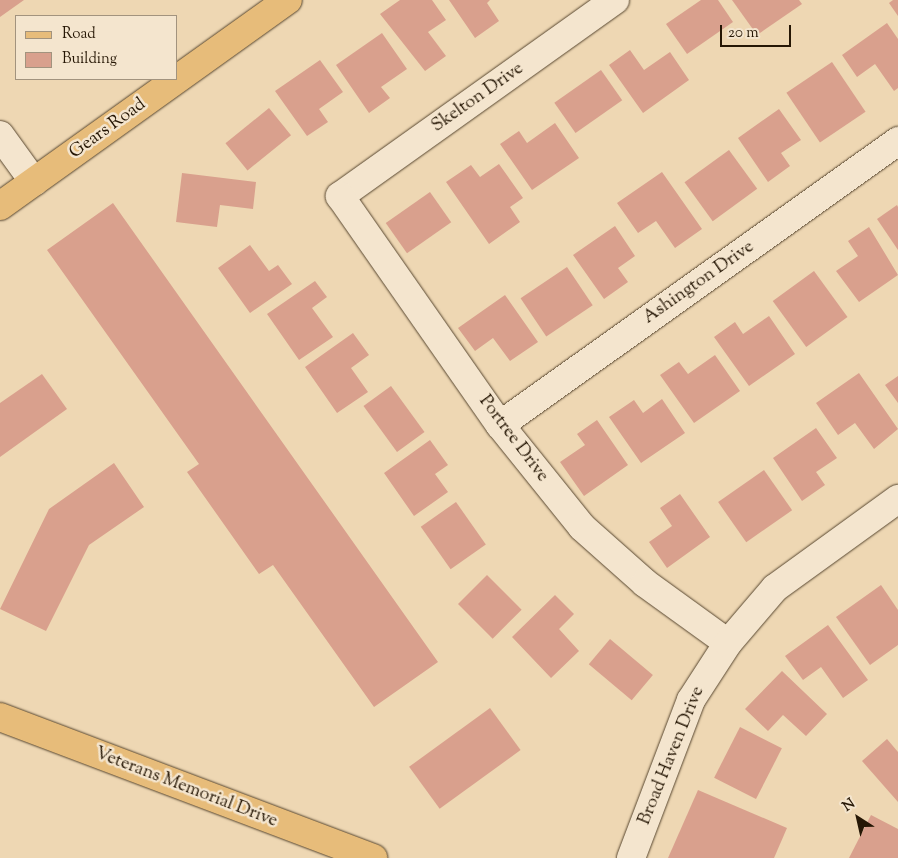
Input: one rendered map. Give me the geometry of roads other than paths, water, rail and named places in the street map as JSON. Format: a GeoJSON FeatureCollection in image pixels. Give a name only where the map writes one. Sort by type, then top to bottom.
{"type":"FeatureCollection","features":[{"type":"Feature","properties":{"kind":"main road","name":"Gears Road"},"geometry":{"type":"LineString","coordinates":[[178,79],[288,0]]}},
{"type":"Feature","properties":{"kind":"main road","name":"Gears Road"},"geometry":{"type":"LineString","coordinates":[[0,206],[176,80]]}},
{"type":"Feature","properties":{"kind":"main road","name":"Veterans Memorial Drive"},"geometry":{"type":"LineString","coordinates":[[0,718],[373,858]]}},
{"type":"Feature","properties":{"kind":"street","name":"Skelton Drive"},"geometry":{"type":"LineString","coordinates":[[340,196],[615,0]]}},
{"type":"Feature","properties":{"kind":"street"},"geometry":{"type":"LineString","coordinates":[[0,135],[34,182]]}},
{"type":"Feature","properties":{"kind":"street","name":"Ashington Drive"},"geometry":{"type":"LineString","coordinates":[[500,425],[898,141]]}},
{"type":"Feature","properties":{"kind":"street","name":"Portree Drive"},"geometry":{"type":"LineString","coordinates":[[340,196],[500,425],[588,534],[645,583],[728,643]]}},
{"type":"Feature","properties":{"kind":"street","name":"Broad Haven Drive"},"geometry":{"type":"LineString","coordinates":[[631,858],[691,700],[728,643],[775,588],[898,499]]}}]}
